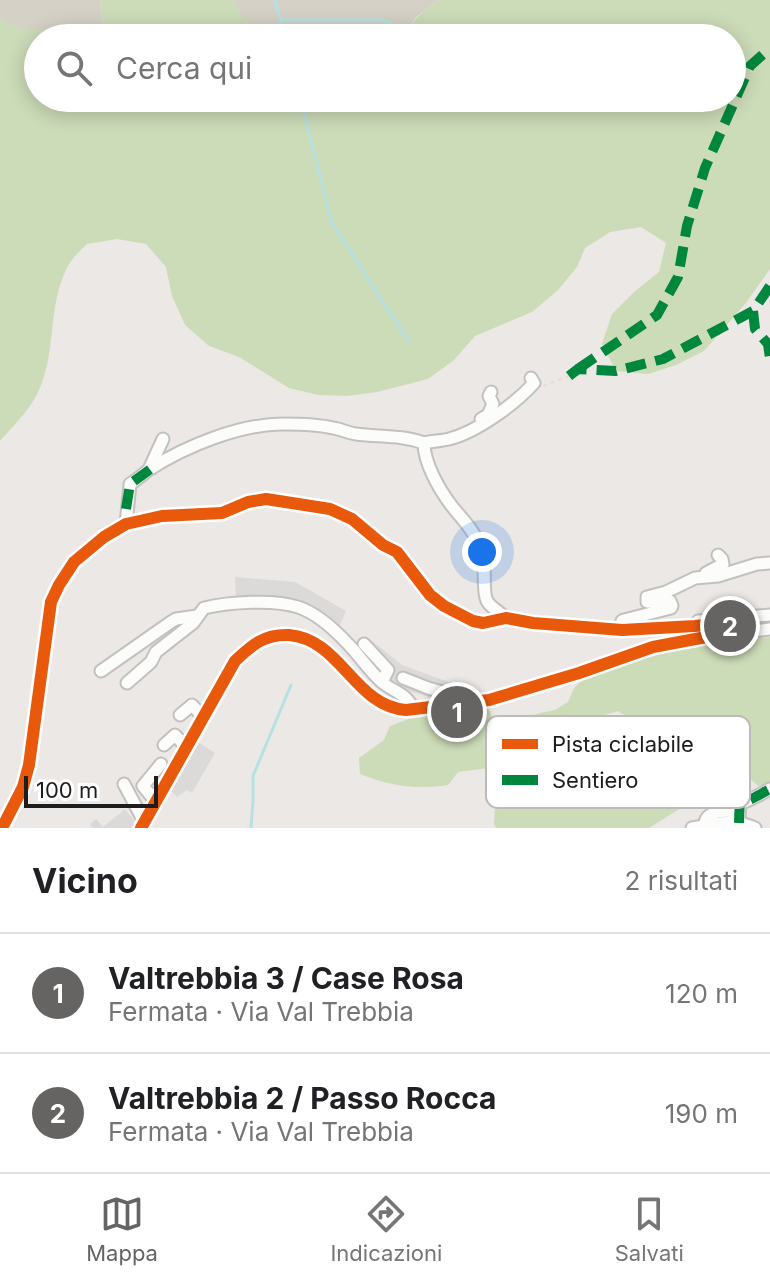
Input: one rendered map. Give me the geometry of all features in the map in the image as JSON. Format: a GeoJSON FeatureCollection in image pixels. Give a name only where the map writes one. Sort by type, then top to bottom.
{"type":"FeatureCollection","features":[{"type":"Feature","properties":{"kind":"street"},"geometry":{"type":"LineString","coordinates":[[126,524],[130,484],[152,468],[203,442],[273,424],[332,427],[354,434],[402,437],[424,443],[451,439],[518,400],[534,383],[531,378]]}},
{"type":"Feature","properties":{"kind":"street"},"geometry":{"type":"LineString","coordinates":[[477,426],[477,422],[488,415],[493,404],[489,396],[491,392]]}},
{"type":"Feature","properties":{"kind":"street"},"geometry":{"type":"LineString","coordinates":[[152,468],[163,439]]}},
{"type":"Feature","properties":{"kind":"street"},"geometry":{"type":"LineString","coordinates":[[424,443],[434,476],[476,536],[482,550],[486,598],[506,618]]}},
{"type":"Feature","properties":{"kind":"street"},"geometry":{"type":"LineString","coordinates":[[2,828],[23,787],[29,765],[53,596],[74,562],[104,537],[126,524],[162,516],[222,513],[232,507],[266,499],[330,509],[352,519],[383,545],[397,552],[430,595],[444,606],[477,622],[506,618],[622,630],[696,624],[749,625],[770,629]]}},
{"type":"Feature","properties":{"kind":"street"},"geometry":{"type":"LineString","coordinates":[[703,576],[723,564],[718,555]]}},
{"type":"Feature","properties":{"kind":"street"},"geometry":{"type":"LineString","coordinates":[[622,630],[624,620],[668,610],[672,606],[667,600],[649,603],[647,597],[695,578],[718,576],[770,563]]}},
{"type":"Feature","properties":{"kind":"street"},"geometry":{"type":"LineString","coordinates":[[127,683],[151,662],[156,652],[193,623],[204,608],[241,603],[284,603],[301,608],[333,630],[382,682],[410,701],[413,710]]}},
{"type":"Feature","properties":{"kind":"street"},"geometry":{"type":"LineString","coordinates":[[143,824],[235,661],[264,638],[284,635],[304,637],[332,654],[370,696],[396,709],[413,710],[489,700],[516,693],[653,647],[749,625],[770,615]]}},
{"type":"Feature","properties":{"kind":"street"},"geometry":{"type":"LineString","coordinates":[[101,671],[176,619],[197,616]]}},
{"type":"Feature","properties":{"kind":"street"},"geometry":{"type":"LineString","coordinates":[[364,644],[388,670],[382,682]]}},
{"type":"Feature","properties":{"kind":"street"},"geometry":{"type":"LineString","coordinates":[[403,678],[449,694],[451,706]]}},
{"type":"Feature","properties":{"kind":"street"},"geometry":{"type":"LineString","coordinates":[[180,715],[192,705],[203,717]]}},
{"type":"Feature","properties":{"kind":"street"},"geometry":{"type":"LineString","coordinates":[[164,745],[175,735],[186,747]]}},
{"type":"Feature","properties":{"kind":"street"},"geometry":{"type":"LineString","coordinates":[[156,802],[143,786],[161,764]]}},
{"type":"Feature","properties":{"kind":"street"},"geometry":{"type":"LineString","coordinates":[[124,784],[143,824]]}},
{"type":"Feature","properties":{"kind":"street"},"geometry":{"type":"LineString","coordinates":[[750,799],[770,789]]}},
{"type":"Feature","properties":{"kind":"street"},"geometry":{"type":"LineString","coordinates":[[739,808],[739,823]]}},
{"type":"Feature","properties":{"kind":"street"},"geometry":{"type":"LineString","coordinates":[[692,828],[709,826],[705,820],[710,814],[731,811],[739,823],[755,828]]}},
{"type":"Feature","properties":{"kind":"shaded area"},"geometry":{"type":"Polygon","coordinates":[[[0,0],[100,0],[103,24],[24,24],[24,28],[0,17],[0,0]]]}},
{"type":"Feature","properties":{"kind":"shaded area"},"geometry":{"type":"Polygon","coordinates":[[[233,0],[438,0],[411,24],[249,24],[233,0]]]}},
{"type":"Feature","properties":{"kind":"shaded area"},"geometry":{"type":"Polygon","coordinates":[[[235,577],[295,582],[346,611],[338,630],[301,605],[236,599],[235,577]]]}},
{"type":"Feature","properties":{"kind":"shaded area"},"geometry":{"type":"Polygon","coordinates":[[[366,636],[402,665],[454,684],[455,697],[428,697],[393,683],[359,643],[366,636]]]}},
{"type":"Feature","properties":{"kind":"shaded area"},"geometry":{"type":"Polygon","coordinates":[[[198,742],[215,753],[192,793],[187,790],[177,797],[170,789],[198,742]]]}},
{"type":"Feature","properties":{"kind":"shaded area"},"geometry":{"type":"Polygon","coordinates":[[[125,809],[135,822],[132,828],[92,828],[90,824],[96,819],[103,827],[125,809]]]}},
{"type":"Feature","properties":{"kind":"green space"},"geometry":{"type":"Polygon","coordinates":[[[100,0],[233,0],[249,24],[103,24],[100,0]]]}},
{"type":"Feature","properties":{"kind":"green space"},"geometry":{"type":"Polygon","coordinates":[[[438,0],[770,0],[770,269],[745,304],[704,351],[648,374],[616,371],[602,344],[612,314],[659,272],[666,243],[641,227],[610,232],[585,248],[577,267],[558,290],[532,312],[475,336],[454,360],[428,379],[377,392],[347,396],[318,395],[289,388],[239,357],[209,346],[185,325],[172,296],[166,267],[146,244],[117,239],[87,244],[69,265],[57,297],[49,356],[38,393],[0,441],[0,17],[24,27],[24,112],[746,112],[746,24],[412,24],[438,0]]]}},
{"type":"Feature","properties":{"kind":"green space"},"geometry":{"type":"Polygon","coordinates":[[[770,637],[770,783],[758,786],[750,779],[750,716],[625,716],[618,711],[601,716],[531,716],[555,710],[568,702],[574,688],[582,680],[672,651],[770,637]]]}},
{"type":"Feature","properties":{"kind":"green space"},"geometry":{"type":"Polygon","coordinates":[[[488,708],[491,716],[486,716],[486,768],[458,772],[448,785],[425,787],[393,784],[360,774],[359,758],[384,740],[390,726],[409,719],[488,708]]]}},
{"type":"Feature","properties":{"kind":"green space"},"geometry":{"type":"Polygon","coordinates":[[[681,808],[649,828],[496,828],[495,809],[681,808]]]}},
{"type":"Feature","properties":{"kind":"waterway"},"geometry":{"type":"LineString","coordinates":[[275,0],[281,24]]}},
{"type":"Feature","properties":{"kind":"waterway"},"geometry":{"type":"LineString","coordinates":[[281,20],[382,20],[394,24]]}},
{"type":"Feature","properties":{"kind":"waterway"},"geometry":{"type":"LineString","coordinates":[[304,112],[332,223],[409,342]]}},
{"type":"Feature","properties":{"kind":"waterway"},"geometry":{"type":"LineString","coordinates":[[251,828],[253,776],[291,685]]}},
{"type":"Feature","properties":{"kind":"marked path"},"geometry":{"type":"LineString","coordinates":[[746,75],[750,66],[770,48]]}},
{"type":"Feature","properties":{"kind":"marked path"},"geometry":{"type":"LineString","coordinates":[[578,369],[657,315],[678,277],[687,226],[705,168],[730,112]]}},
{"type":"Feature","properties":{"kind":"marked path"},"geometry":{"type":"LineString","coordinates":[[569,376],[578,369],[616,371],[663,359],[753,311],[770,286]]}},
{"type":"Feature","properties":{"kind":"marked path"},"geometry":{"type":"LineString","coordinates":[[753,311],[755,329],[768,344],[770,358]]}},
{"type":"Feature","properties":{"kind":"marked path"},"geometry":{"type":"LineString","coordinates":[[126,509],[130,484],[152,468]]}},
{"type":"Feature","properties":{"kind":"marked path"},"geometry":{"type":"LineString","coordinates":[[750,799],[770,789]]}},
{"type":"Feature","properties":{"kind":"marked path"},"geometry":{"type":"LineString","coordinates":[[739,823],[740,808]]}},
{"type":"Feature","properties":{"kind":"cycle path"},"geometry":{"type":"LineString","coordinates":[[2,828],[23,787],[29,765],[51,602],[74,562],[104,537],[126,524],[162,516],[222,513],[248,502],[266,499],[330,509],[352,519],[383,545],[397,552],[430,595],[473,621],[483,623],[506,618],[622,630],[745,621],[750,623],[751,632]]}},
{"type":"Feature","properties":{"kind":"cycle path"},"geometry":{"type":"LineString","coordinates":[[141,828],[235,661],[265,639],[280,635],[307,639],[335,659],[373,697],[388,706],[406,710],[489,700],[653,647],[706,637]]}},
{"type":"Feature","properties":{"kind":"place","name":"Valtrebbia 2 / Passo Rocca"},"geometry":{"type":"Point","coordinates":[730,626]}},
{"type":"Feature","properties":{"kind":"place","name":"Valtrebbia 3 / Case Rosa"},"geometry":{"type":"Point","coordinates":[457,712]}}]}
